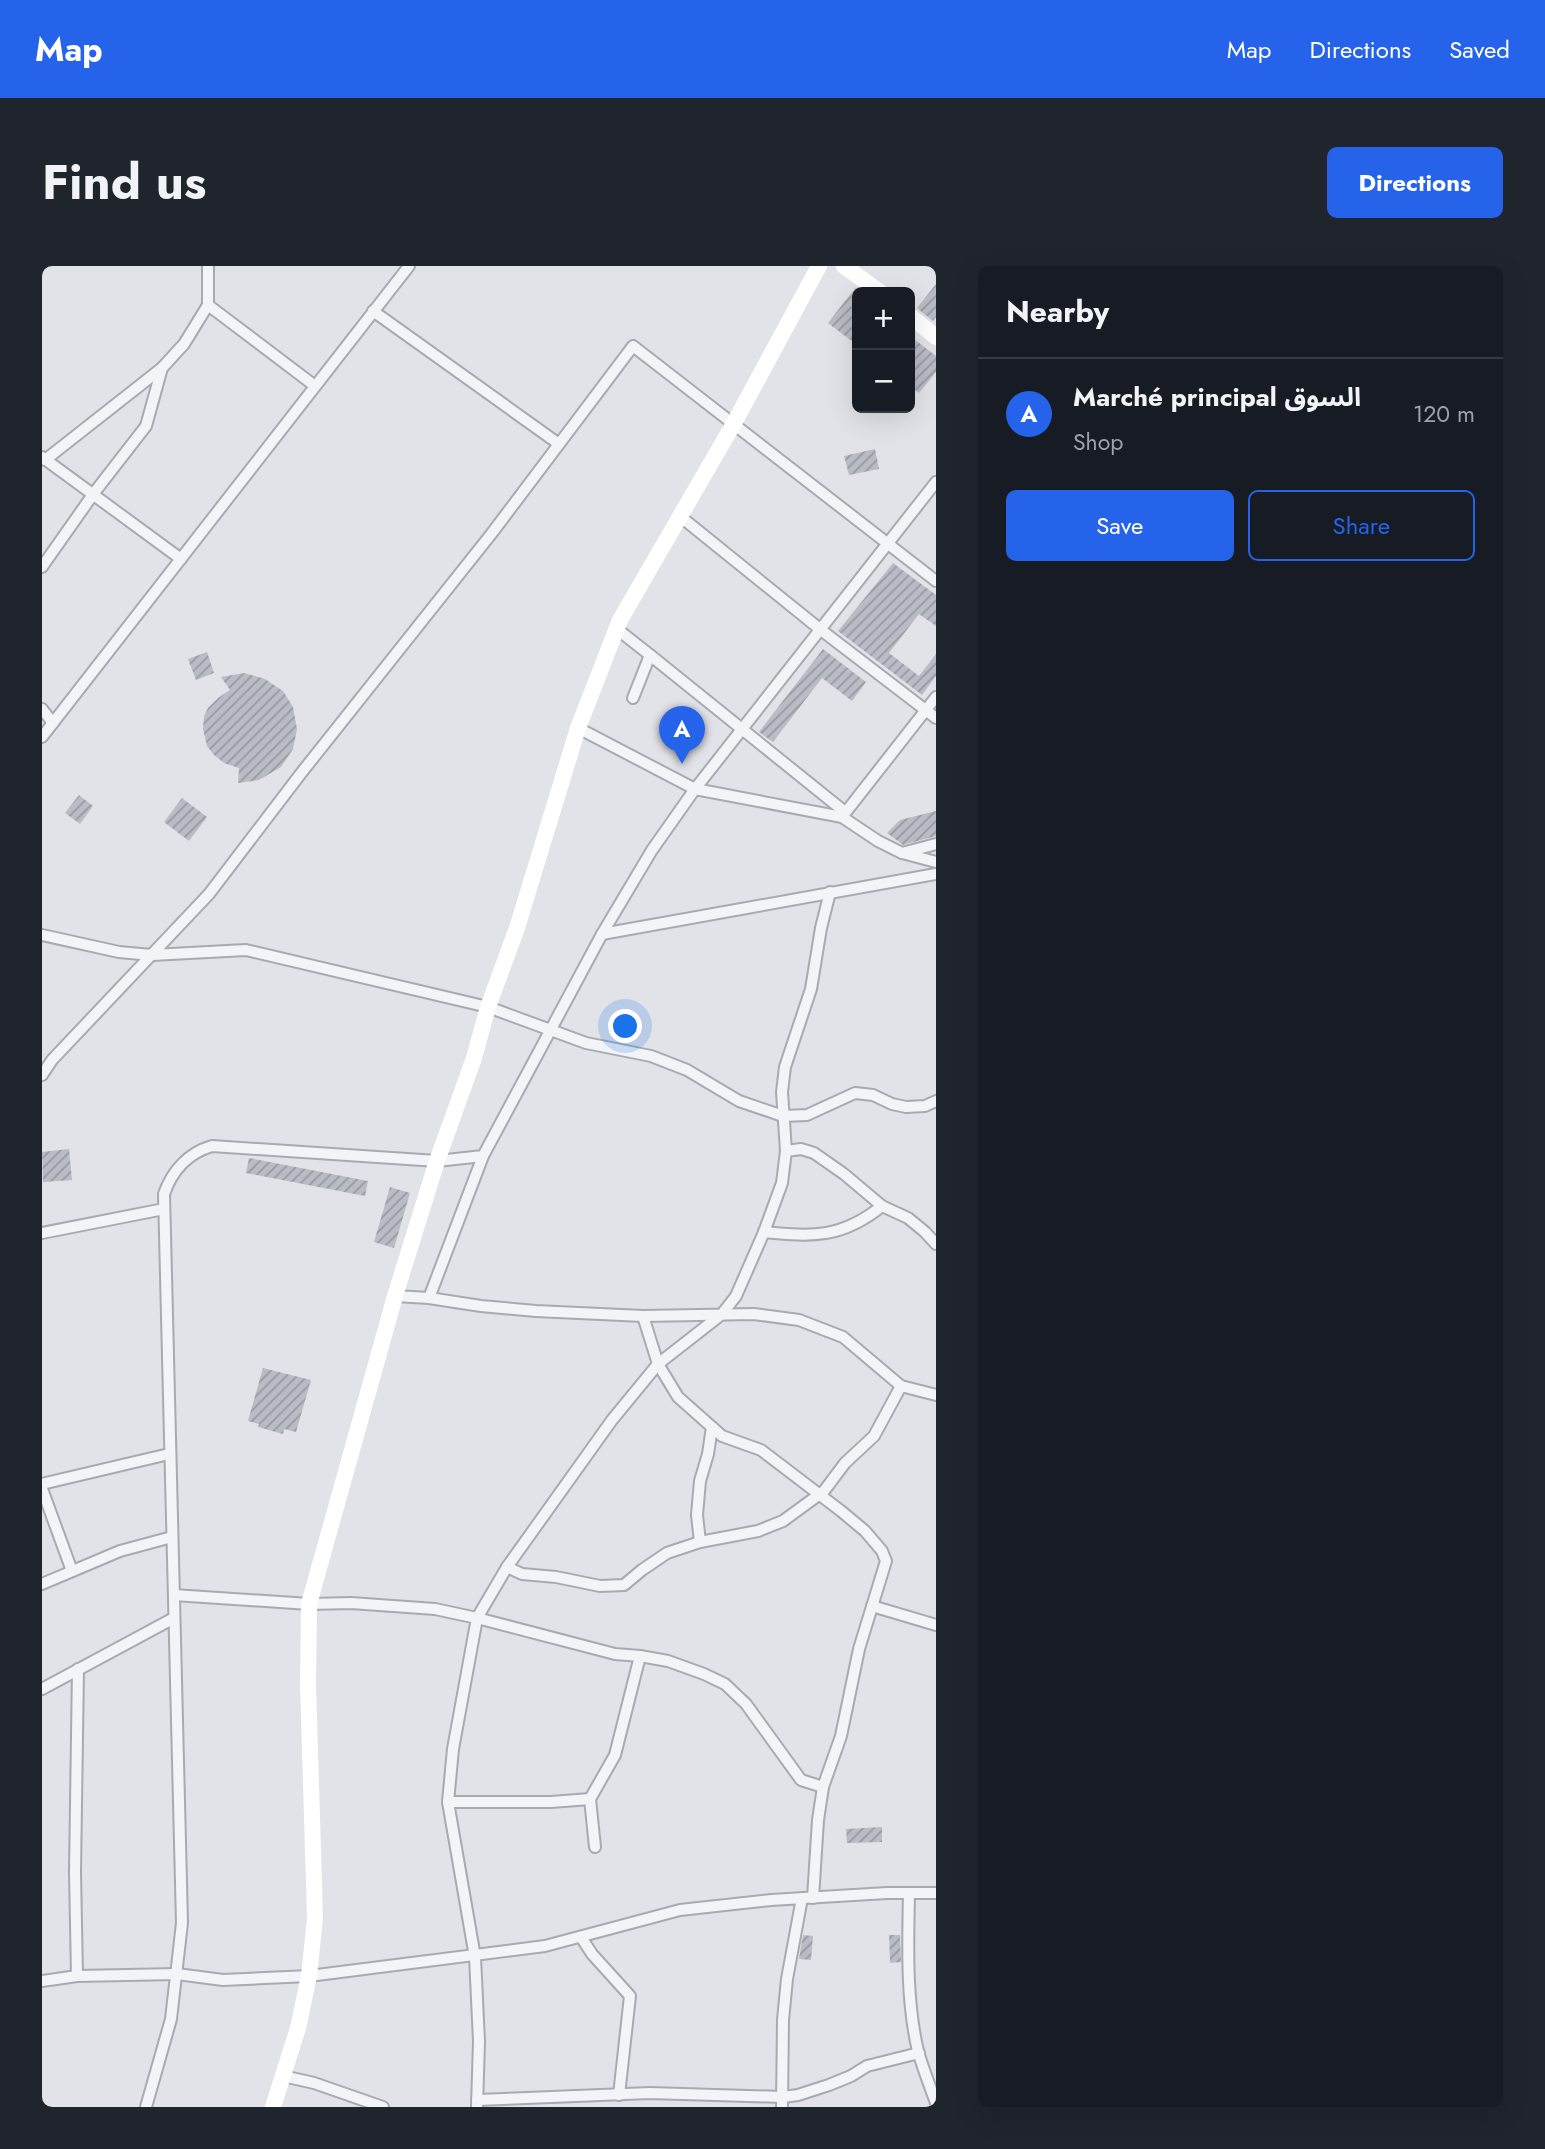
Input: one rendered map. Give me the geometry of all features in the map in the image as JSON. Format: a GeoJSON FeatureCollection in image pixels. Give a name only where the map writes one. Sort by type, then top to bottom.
{"type":"FeatureCollection","features":[{"type":"Feature","properties":{"kind":"street"},"geometry":{"type":"LineString","coordinates":[[181,559],[44,458],[162,368],[184,344],[208,305],[208,266]]}},
{"type":"Feature","properties":{"kind":"street"},"geometry":{"type":"LineString","coordinates":[[42,737],[409,266]]}},
{"type":"Feature","properties":{"kind":"street"},"geometry":{"type":"LineString","coordinates":[[273,2107],[298,2028],[309,1976],[315,1918],[307,1684],[309,1604],[395,1296],[437,1161],[474,1059],[488,1007],[517,928],[578,728],[620,620],[733,425],[819,266]]}},
{"type":"Feature","properties":{"kind":"street"},"geometry":{"type":"LineString","coordinates":[[844,266],[873,287]]}},
{"type":"Feature","properties":{"kind":"street"},"geometry":{"type":"LineString","coordinates":[[208,305],[315,386]]}},
{"type":"Feature","properties":{"kind":"street"},"geometry":{"type":"LineString","coordinates":[[373,311],[559,444]]}},
{"type":"Feature","properties":{"kind":"street"},"geometry":{"type":"LineString","coordinates":[[915,320],[936,337]]}},
{"type":"Feature","properties":{"kind":"street"},"geometry":{"type":"LineString","coordinates":[[42,1075],[52,1060],[209,894],[492,533],[633,346],[936,581]]}},
{"type":"Feature","properties":{"kind":"street"},"geometry":{"type":"LineString","coordinates":[[42,567],[146,426],[162,368]]}},
{"type":"Feature","properties":{"kind":"street"},"geometry":{"type":"LineString","coordinates":[[429,1298],[483,1156],[602,934],[652,850],[695,789],[936,482]]}},
{"type":"Feature","properties":{"kind":"street"},"geometry":{"type":"LineString","coordinates":[[681,517],[936,718]]}},
{"type":"Feature","properties":{"kind":"street"},"geometry":{"type":"LineString","coordinates":[[617,629],[743,728],[878,841],[902,853],[936,862]]}},
{"type":"Feature","properties":{"kind":"street"},"geometry":{"type":"LineString","coordinates":[[633,698],[650,656]]}},
{"type":"Feature","properties":{"kind":"street"},"geometry":{"type":"LineString","coordinates":[[844,814],[936,697]]}},
{"type":"Feature","properties":{"kind":"street"},"geometry":{"type":"LineString","coordinates":[[42,709],[53,723]]}},
{"type":"Feature","properties":{"kind":"street"},"geometry":{"type":"LineString","coordinates":[[578,728],[695,789],[844,814]]}},
{"type":"Feature","properties":{"kind":"street"},"geometry":{"type":"LineString","coordinates":[[902,853],[936,844]]}},
{"type":"Feature","properties":{"kind":"street"},"geometry":{"type":"LineString","coordinates":[[602,934],[936,874]]}},
{"type":"Feature","properties":{"kind":"street"},"geometry":{"type":"LineString","coordinates":[[830,892],[811,989],[785,1067],[782,1092],[786,1151],[782,1183],[764,1232],[736,1296],[722,1314],[658,1364],[604,1430],[507,1567],[477,1618],[453,1749],[448,1802],[475,1957],[479,2041],[477,2104],[619,2095],[708,2093],[782,2102],[829,2085],[867,2066],[919,2053]]}},
{"type":"Feature","properties":{"kind":"street"},"geometry":{"type":"LineString","coordinates":[[42,936],[91,947],[152,954],[246,950],[488,1007],[586,1044],[651,1056],[687,1070],[739,1101],[783,1116],[807,1115],[855,1093],[873,1095],[906,1107],[925,1106],[936,1101]]}},
{"type":"Feature","properties":{"kind":"street"},"geometry":{"type":"LineString","coordinates":[[146,2107],[171,2019],[182,1923],[164,1209],[167,1184],[184,1160],[197,1150],[212,1146],[437,1161],[483,1156]]}},
{"type":"Feature","properties":{"kind":"street"},"geometry":{"type":"LineString","coordinates":[[786,1151],[800,1149],[814,1153],[882,1206],[908,1218],[936,1244]]}},
{"type":"Feature","properties":{"kind":"street"},"geometry":{"type":"LineString","coordinates":[[764,1232],[798,1236],[847,1228],[863,1221],[882,1206]]}},
{"type":"Feature","properties":{"kind":"street"},"geometry":{"type":"LineString","coordinates":[[42,1233],[164,1209]]}},
{"type":"Feature","properties":{"kind":"street"},"geometry":{"type":"LineString","coordinates":[[395,1296],[536,1311],[643,1316],[754,1314],[799,1320],[843,1337],[901,1386],[936,1395]]}},
{"type":"Feature","properties":{"kind":"street"},"geometry":{"type":"LineString","coordinates":[[643,1316],[658,1364],[678,1397],[722,1436],[761,1450],[865,1531],[882,1551],[886,1561],[859,1649],[841,1736],[823,1787],[808,1898],[787,1979],[783,2020],[782,2102]]}},
{"type":"Feature","properties":{"kind":"street"},"geometry":{"type":"LineString","coordinates":[[507,1567],[522,1574],[556,1577],[600,1587],[624,1585],[667,1553],[700,1542],[758,1531],[783,1521],[819,1496],[845,1464],[874,1436],[901,1386]]}},
{"type":"Feature","properties":{"kind":"street"},"geometry":{"type":"LineString","coordinates":[[700,1542],[697,1515],[700,1480],[712,1427]]}},
{"type":"Feature","properties":{"kind":"street"},"geometry":{"type":"LineString","coordinates":[[72,1571],[42,1486],[169,1454]]}},
{"type":"Feature","properties":{"kind":"street"},"geometry":{"type":"LineString","coordinates":[[42,1584],[120,1551],[172,1537]]}},
{"type":"Feature","properties":{"kind":"street"},"geometry":{"type":"LineString","coordinates":[[174,1595],[435,1609],[615,1654],[668,1661],[725,1684],[746,1704],[801,1780],[823,1787]]}},
{"type":"Feature","properties":{"kind":"street"},"geometry":{"type":"LineString","coordinates":[[872,1606],[936,1625]]}},
{"type":"Feature","properties":{"kind":"street"},"geometry":{"type":"LineString","coordinates":[[42,1689],[174,1618]]}},
{"type":"Feature","properties":{"kind":"street"},"geometry":{"type":"LineString","coordinates":[[596,1847],[590,1799],[615,1755],[640,1656]]}},
{"type":"Feature","properties":{"kind":"street"},"geometry":{"type":"LineString","coordinates":[[77,1976],[75,1872],[78,1669]]}},
{"type":"Feature","properties":{"kind":"street"},"geometry":{"type":"LineString","coordinates":[[448,1802],[551,1802],[590,1799]]}},
{"type":"Feature","properties":{"kind":"street"},"geometry":{"type":"LineString","coordinates":[[909,1893],[909,1979],[914,2026],[919,2053],[936,2103]]}},
{"type":"Feature","properties":{"kind":"street"},"geometry":{"type":"LineString","coordinates":[[42,1981],[77,1976],[177,1974],[223,1980],[309,1976],[545,1946],[680,1910],[771,1900],[936,1893]]}},
{"type":"Feature","properties":{"kind":"street"},"geometry":{"type":"LineString","coordinates":[[581,1937],[592,1955],[630,1996],[619,2095]]}},
{"type":"Feature","properties":{"kind":"street"},"geometry":{"type":"LineString","coordinates":[[283,2076],[314,2083],[383,2107]]}},
{"type":"Feature","properties":{"kind":"building"},"geometry":{"type":"Polygon","coordinates":[[[936,284],[936,317],[933,321],[917,308],[936,284]]]}},
{"type":"Feature","properties":{"kind":"building"},"geometry":{"type":"Polygon","coordinates":[[[852,292],[852,341],[828,323],[852,292]]]}},
{"type":"Feature","properties":{"kind":"building"},"geometry":{"type":"Polygon","coordinates":[[[915,340],[936,356],[936,372],[919,393],[915,390],[915,340]]]}},
{"type":"Feature","properties":{"kind":"building"},"geometry":{"type":"Polygon","coordinates":[[[875,449],[879,469],[849,475],[844,456],[875,449]]]}},
{"type":"Feature","properties":{"kind":"building"},"geometry":{"type":"Polygon","coordinates":[[[893,563],[936,595],[936,626],[919,614],[889,653],[919,676],[936,654],[936,676],[922,695],[838,631],[893,563]]]}},
{"type":"Feature","properties":{"kind":"building"},"geometry":{"type":"Polygon","coordinates":[[[823,649],[866,682],[852,701],[822,678],[773,742],[759,732],[823,649]]]}},
{"type":"Feature","properties":{"kind":"building"},"geometry":{"type":"Polygon","coordinates":[[[207,652],[214,673],[196,680],[188,659],[207,652]]]}},
{"type":"Feature","properties":{"kind":"building"},"geometry":{"type":"Polygon","coordinates":[[[244,673],[265,679],[283,691],[293,707],[297,729],[293,749],[281,767],[259,780],[238,783],[239,768],[224,763],[214,755],[207,746],[203,729],[208,708],[230,690],[221,677],[244,673]]]}},
{"type":"Feature","properties":{"kind":"building"},"geometry":{"type":"Polygon","coordinates":[[[79,795],[93,806],[80,824],[65,813],[79,795]]]}},
{"type":"Feature","properties":{"kind":"building"},"geometry":{"type":"Polygon","coordinates":[[[182,798],[207,817],[189,841],[164,822],[182,798]]]}},
{"type":"Feature","properties":{"kind":"building"},"geometry":{"type":"Polygon","coordinates":[[[936,811],[936,836],[903,845],[887,833],[900,820],[936,811]]]}},
{"type":"Feature","properties":{"kind":"building"},"geometry":{"type":"Polygon","coordinates":[[[69,1149],[72,1180],[43,1182],[42,1152],[69,1149]]]}},
{"type":"Feature","properties":{"kind":"building"},"geometry":{"type":"Polygon","coordinates":[[[249,1158],[368,1181],[365,1196],[246,1173],[249,1158]]]}},
{"type":"Feature","properties":{"kind":"building"},"geometry":{"type":"Polygon","coordinates":[[[390,1187],[410,1193],[394,1248],[374,1242],[390,1187]]]}},
{"type":"Feature","properties":{"kind":"building"},"geometry":{"type":"Polygon","coordinates":[[[263,1368],[311,1380],[296,1432],[284,1429],[283,1434],[258,1427],[259,1424],[248,1421],[263,1368]]]}},
{"type":"Feature","properties":{"kind":"building"},"geometry":{"type":"Polygon","coordinates":[[[882,1827],[882,1842],[847,1843],[846,1829],[882,1827]]]}},
{"type":"Feature","properties":{"kind":"building"},"geometry":{"type":"Polygon","coordinates":[[[803,1935],[813,1936],[811,1960],[799,1959],[803,1935]]]}},
{"type":"Feature","properties":{"kind":"building"},"geometry":{"type":"Polygon","coordinates":[[[889,1935],[900,1935],[901,1962],[890,1963],[889,1935]]]}},
{"type":"Feature","properties":{"kind":"place","name":"Marché principal السوق"},"geometry":{"type":"Point","coordinates":[682,764]}}]}
